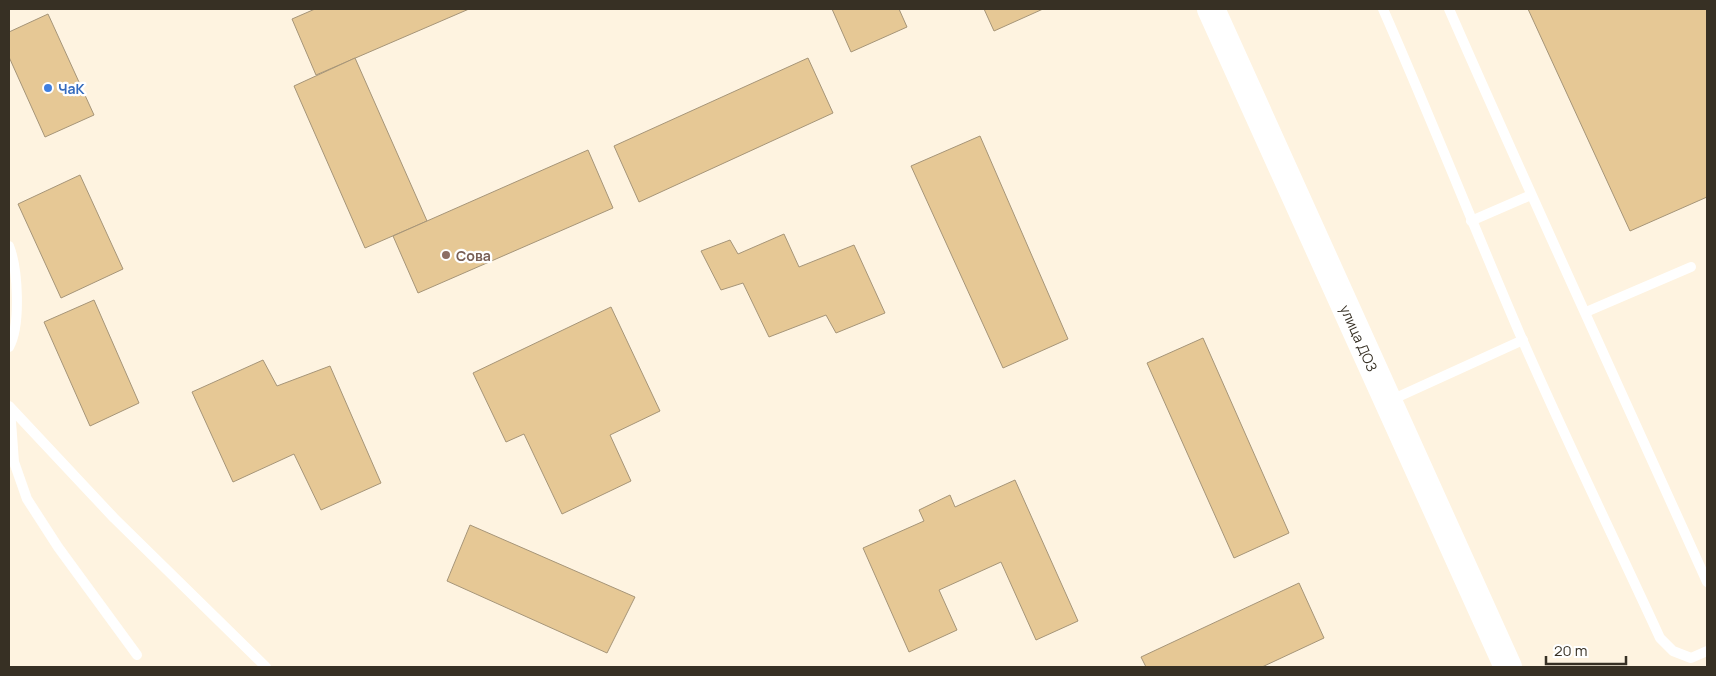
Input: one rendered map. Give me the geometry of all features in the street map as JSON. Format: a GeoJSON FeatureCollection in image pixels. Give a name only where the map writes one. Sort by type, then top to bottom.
{"type":"FeatureCollection","features":[{"type":"Feature","properties":{"kind":"main road","name":"улица ДОЗ"},"geometry":{"type":"LineString","coordinates":[[1211,9],[1508,667]]}},
{"type":"Feature","properties":{"kind":"lane"},"geometry":{"type":"LineString","coordinates":[[1383,9],[1523,340],[1660,638],[1673,651],[1691,658],[1707,651]]}},
{"type":"Feature","properties":{"kind":"lane"},"geometry":{"type":"LineString","coordinates":[[1449,9],[1531,195],[1586,312],[1707,582]]}},
{"type":"Feature","properties":{"kind":"lane"},"geometry":{"type":"LineString","coordinates":[[1472,221],[1531,195]]}},
{"type":"Feature","properties":{"kind":"lane"},"geometry":{"type":"LineString","coordinates":[[9,246],[13,256],[17,296],[14,339],[9,347]]}},
{"type":"Feature","properties":{"kind":"lane"},"geometry":{"type":"LineString","coordinates":[[1586,312],[1691,267]]}},
{"type":"Feature","properties":{"kind":"lane"},"geometry":{"type":"LineString","coordinates":[[1387,402],[1523,340]]}},
{"type":"Feature","properties":{"kind":"lane"},"geometry":{"type":"LineString","coordinates":[[10,407],[14,462],[27,499],[58,547],[137,655]]}},
{"type":"Feature","properties":{"kind":"lane"},"geometry":{"type":"LineString","coordinates":[[10,407],[114,518],[266,667]]}},
{"type":"Feature","properties":{"kind":"building"},"geometry":{"type":"Polygon","coordinates":[[[315,9],[469,9],[316,75],[292,19],[315,9]]]}},
{"type":"Feature","properties":{"kind":"building"},"geometry":{"type":"Polygon","coordinates":[[[832,9],[899,9],[907,27],[851,52],[832,9]]]}},
{"type":"Feature","properties":{"kind":"building"},"geometry":{"type":"Polygon","coordinates":[[[984,9],[1043,9],[994,31],[984,9]]]}},
{"type":"Feature","properties":{"kind":"building"},"geometry":{"type":"Polygon","coordinates":[[[1528,9],[1707,9],[1707,197],[1630,231],[1528,9]]]}},
{"type":"Feature","properties":{"kind":"building"},"geometry":{"type":"Polygon","coordinates":[[[48,14],[94,115],[45,137],[9,57],[9,32],[48,14]]]}},
{"type":"Feature","properties":{"kind":"building"},"geometry":{"type":"Polygon","coordinates":[[[355,58],[427,221],[365,248],[294,86],[355,58]]]}},
{"type":"Feature","properties":{"kind":"building"},"geometry":{"type":"Polygon","coordinates":[[[808,58],[833,113],[639,202],[614,146],[808,58]]]}},
{"type":"Feature","properties":{"kind":"building"},"geometry":{"type":"Polygon","coordinates":[[[980,136],[1068,339],[1003,368],[911,166],[980,136]]]}},
{"type":"Feature","properties":{"kind":"building"},"geometry":{"type":"Polygon","coordinates":[[[588,150],[613,208],[418,293],[393,236],[588,150]]]}},
{"type":"Feature","properties":{"kind":"building"},"geometry":{"type":"Polygon","coordinates":[[[80,175],[123,269],[61,298],[18,204],[80,175]]]}},
{"type":"Feature","properties":{"kind":"building"},"geometry":{"type":"Polygon","coordinates":[[[784,234],[799,267],[854,245],[885,313],[836,333],[826,315],[769,337],[743,283],[721,290],[701,251],[730,240],[738,254],[784,234]]]}},
{"type":"Feature","properties":{"kind":"building"},"geometry":{"type":"Polygon","coordinates":[[[94,300],[139,403],[90,426],[44,322],[94,300]]]}},
{"type":"Feature","properties":{"kind":"building"},"geometry":{"type":"Polygon","coordinates":[[[611,307],[660,411],[610,435],[631,481],[562,514],[524,434],[506,442],[473,373],[611,307]]]}},
{"type":"Feature","properties":{"kind":"building"},"geometry":{"type":"Polygon","coordinates":[[[1203,338],[1289,533],[1234,558],[1147,363],[1203,338]]]}},
{"type":"Feature","properties":{"kind":"building"},"geometry":{"type":"Polygon","coordinates":[[[263,360],[277,386],[330,366],[381,483],[321,510],[294,454],[233,482],[192,392],[263,360]]]}},
{"type":"Feature","properties":{"kind":"building"},"geometry":{"type":"Polygon","coordinates":[[[1015,480],[1078,621],[1036,640],[1001,562],[939,590],[957,630],[909,652],[863,548],[924,521],[919,510],[950,495],[955,507],[1015,480]]]}},
{"type":"Feature","properties":{"kind":"building"},"geometry":{"type":"Polygon","coordinates":[[[470,525],[635,597],[607,653],[447,581],[470,525]]]}},
{"type":"Feature","properties":{"kind":"building"},"geometry":{"type":"Polygon","coordinates":[[[1299,583],[1324,638],[1262,667],[1146,667],[1141,657],[1299,583]]]}},
{"type":"Feature","properties":{"kind":"place","name":"ЧаК"},"geometry":{"type":"Point","coordinates":[48,88]}},
{"type":"Feature","properties":{"kind":"place","name":"Сова"},"geometry":{"type":"Point","coordinates":[446,255]}}]}
